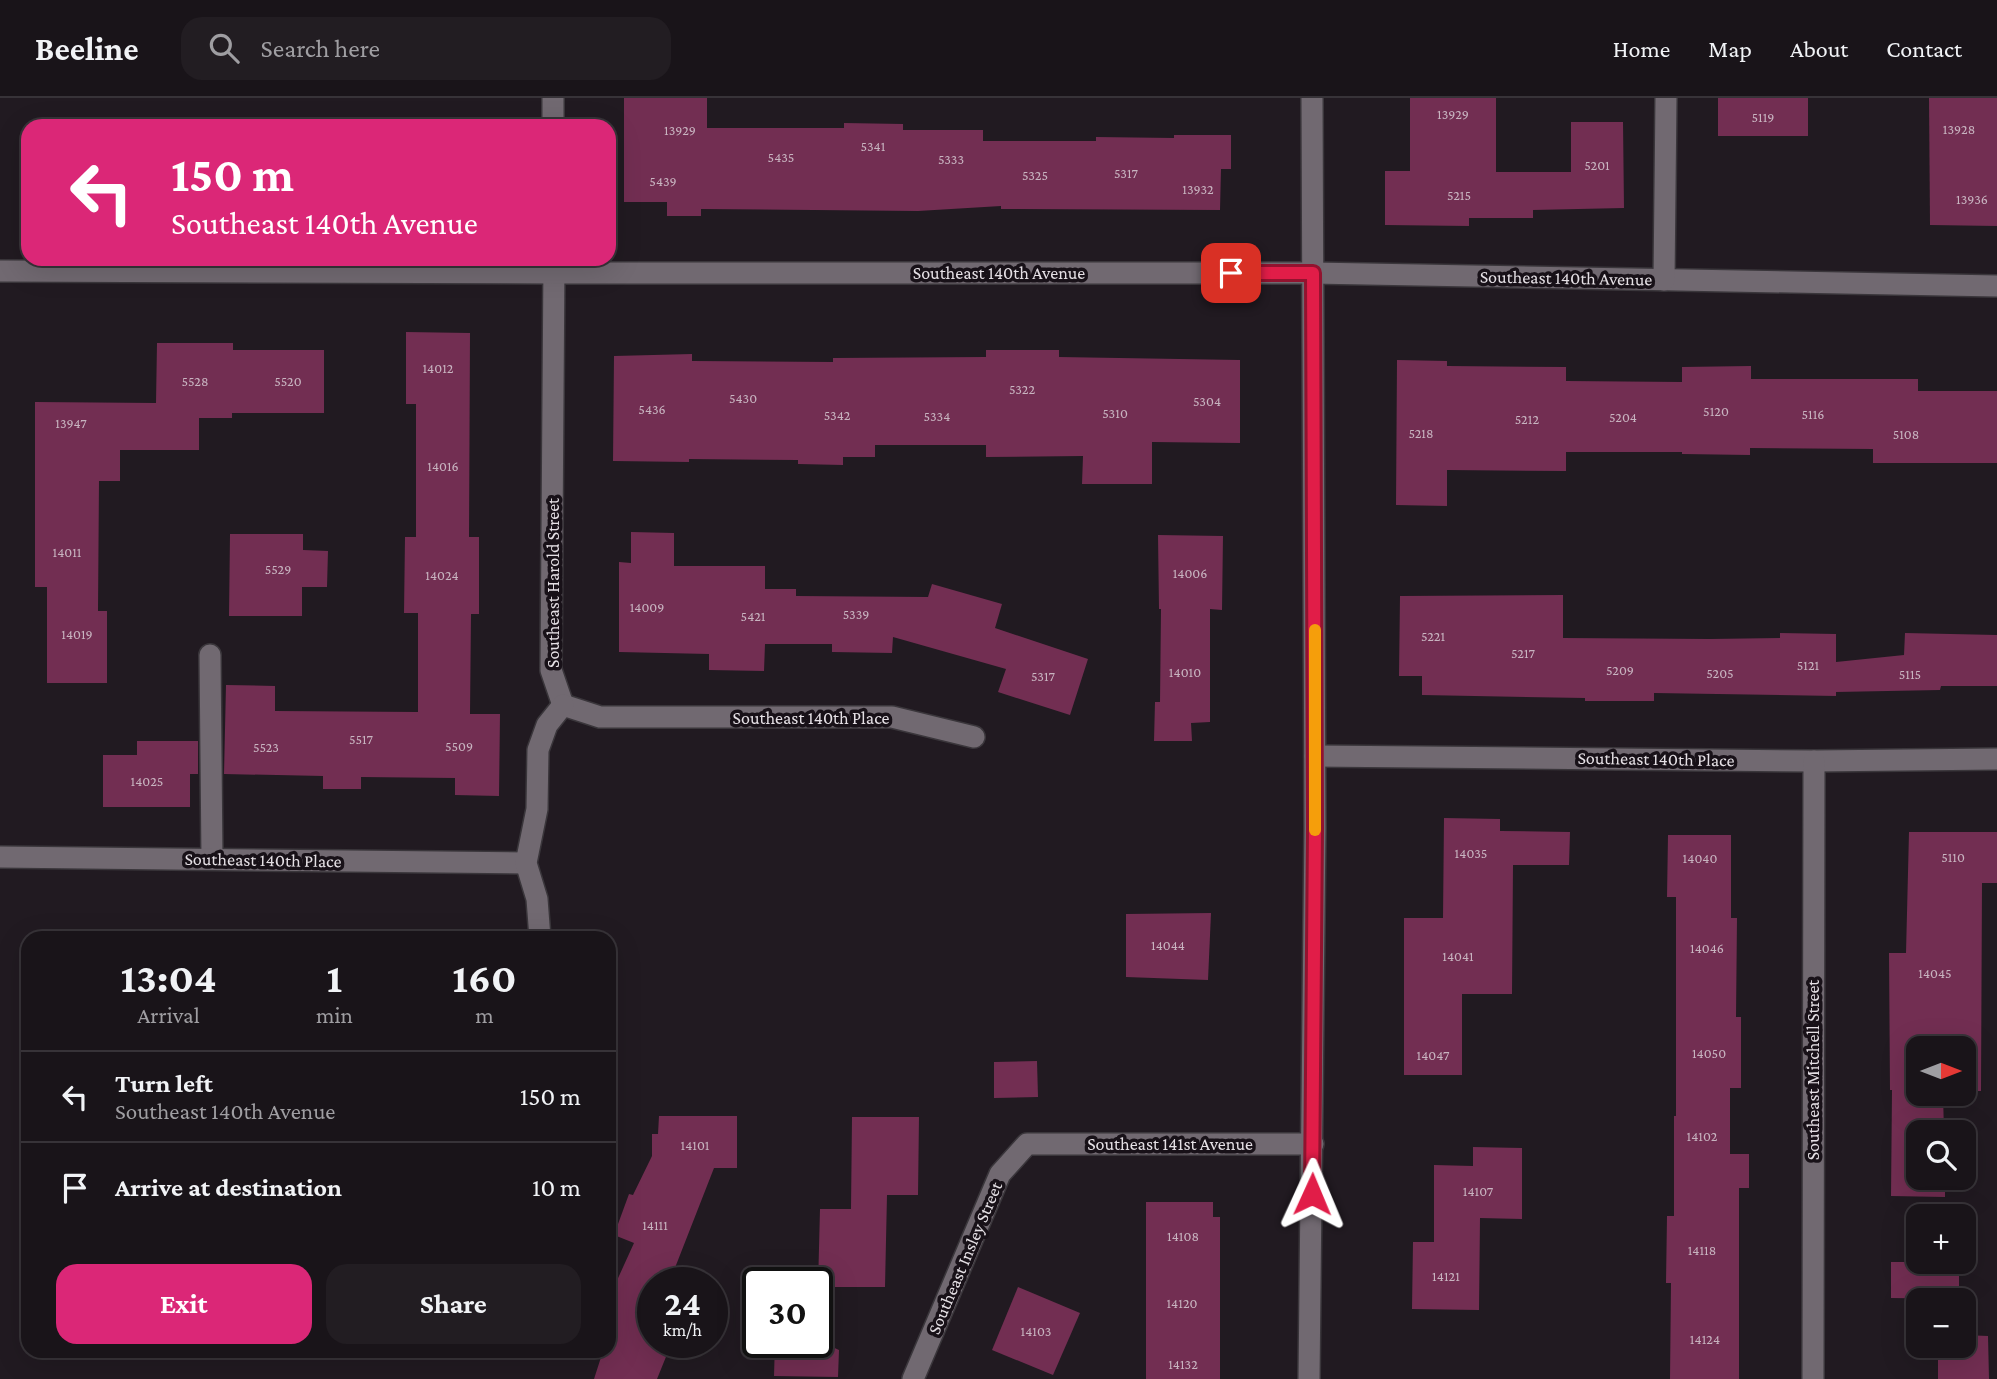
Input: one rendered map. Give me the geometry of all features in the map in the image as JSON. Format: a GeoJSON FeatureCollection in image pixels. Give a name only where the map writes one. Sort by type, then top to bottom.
{"type":"FeatureCollection","features":[{"type":"Feature","properties":{"kind":"street"},"geometry":{"type":"LineString","coordinates":[[553,98],[553,119]]}},
{"type":"Feature","properties":{"kind":"street"},"geometry":{"type":"LineString","coordinates":[[1309,1379],[1315,756],[1312,98]]}},
{"type":"Feature","properties":{"kind":"street"},"geometry":{"type":"LineString","coordinates":[[1664,280],[1666,98]]}},
{"type":"Feature","properties":{"kind":"street","name":"Southeast 140th Avenue"},"geometry":{"type":"LineString","coordinates":[[0,271],[554,266],[1313,273],[1997,286]]}},
{"type":"Feature","properties":{"kind":"street","name":"Southeast Harold Street"},"geometry":{"type":"LineString","coordinates":[[554,266],[551,670],[563,705]]}},
{"type":"Feature","properties":{"kind":"street"},"geometry":{"type":"LineString","coordinates":[[210,654],[212,859]]}},
{"type":"Feature","properties":{"kind":"street"},"geometry":{"type":"LineString","coordinates":[[539,931],[535,890],[526,863],[537,809],[538,750],[547,725],[563,705]]}},
{"type":"Feature","properties":{"kind":"street","name":"Southeast 140th Place"},"geometry":{"type":"LineString","coordinates":[[563,705],[600,717],[892,717],[974,737]]}},
{"type":"Feature","properties":{"kind":"street","name":"Southeast 140th Place"},"geometry":{"type":"LineString","coordinates":[[1315,756],[1814,761],[1997,759]]}},
{"type":"Feature","properties":{"kind":"street","name":"Southeast Mitchell Street"},"geometry":{"type":"LineString","coordinates":[[1813,1379],[1814,761]]}},
{"type":"Feature","properties":{"kind":"street","name":"Southeast 140th Place"},"geometry":{"type":"LineString","coordinates":[[0,857],[526,863]]}},
{"type":"Feature","properties":{"kind":"street","name":"Southeast 141st Avenue"},"geometry":{"type":"LineString","coordinates":[[1027,1144],[1313,1144]]}},
{"type":"Feature","properties":{"kind":"street","name":"Southeast Insley Street"},"geometry":{"type":"LineString","coordinates":[[913,1379],[1000,1174],[1027,1144]]}},
{"type":"Feature","properties":{"kind":"building"},"geometry":{"type":"Polygon","coordinates":[[[624,98],[707,98],[707,128],[844,128],[844,123],[903,124],[903,130],[983,130],[983,141],[1096,141],[1096,137],[1174,138],[1174,135],[1231,135],[1231,169],[1221,169],[1220,210],[1001,209],[1001,206],[918,211],[701,209],[701,216],[667,216],[667,202],[624,202],[624,98]]]}},
{"type":"Feature","properties":{"kind":"building"},"geometry":{"type":"Polygon","coordinates":[[[1410,98],[1496,98],[1496,172],[1571,172],[1571,122],[1623,122],[1624,208],[1533,210],[1533,218],[1469,218],[1469,226],[1385,225],[1385,171],[1410,171],[1410,98]]]}},
{"type":"Feature","properties":{"kind":"building"},"geometry":{"type":"Polygon","coordinates":[[[1718,98],[1808,98],[1808,136],[1718,136],[1718,98]]]}},
{"type":"Feature","properties":{"kind":"building"},"geometry":{"type":"Polygon","coordinates":[[[1929,98],[1997,98],[1997,226],[1930,225],[1929,98]]]}},
{"type":"Feature","properties":{"kind":"building"},"geometry":{"type":"Polygon","coordinates":[[[406,332],[470,333],[469,537],[479,537],[479,614],[471,614],[470,714],[500,714],[499,796],[455,795],[455,778],[361,777],[361,789],[323,789],[323,776],[224,774],[226,685],[275,686],[275,711],[418,712],[418,613],[404,613],[405,537],[416,537],[416,404],[406,404],[406,332]]]}},
{"type":"Feature","properties":{"kind":"building"},"geometry":{"type":"Polygon","coordinates":[[[157,343],[233,343],[233,350],[324,350],[324,413],[232,413],[232,418],[199,418],[199,450],[120,450],[120,481],[99,481],[98,611],[107,611],[107,683],[47,683],[47,587],[35,587],[35,402],[156,403],[157,343]]]}},
{"type":"Feature","properties":{"kind":"building"},"geometry":{"type":"Polygon","coordinates":[[[986,350],[1059,350],[1059,357],[1240,360],[1240,443],[1152,442],[1152,484],[1082,484],[1083,456],[986,457],[986,445],[875,445],[875,457],[843,457],[843,465],[798,464],[798,460],[613,461],[614,356],[692,354],[692,361],[833,362],[833,358],[986,357],[986,350]]]}},
{"type":"Feature","properties":{"kind":"building"},"geometry":{"type":"Polygon","coordinates":[[[1397,360],[1447,361],[1447,366],[1566,367],[1566,381],[1682,382],[1682,367],[1751,366],[1751,379],[1918,379],[1918,391],[1997,391],[1997,463],[1873,463],[1873,449],[1750,448],[1750,455],[1566,452],[1566,471],[1447,470],[1447,506],[1396,505],[1397,360]]]}},
{"type":"Feature","properties":{"kind":"building"},"geometry":{"type":"Polygon","coordinates":[[[631,532],[674,533],[674,566],[765,566],[765,589],[796,589],[796,596],[928,597],[932,584],[1002,604],[995,628],[1088,659],[1070,715],[998,692],[1006,669],[893,637],[892,653],[832,652],[832,644],[765,644],[764,671],[709,670],[709,654],[619,652],[619,562],[631,563],[631,532]]]}},
{"type":"Feature","properties":{"kind":"building"},"geometry":{"type":"Polygon","coordinates":[[[230,534],[303,534],[303,550],[328,551],[327,587],[302,587],[302,616],[229,616],[230,534]]]}},
{"type":"Feature","properties":{"kind":"building"},"geometry":{"type":"Polygon","coordinates":[[[1158,535],[1223,536],[1222,610],[1210,609],[1210,722],[1191,723],[1192,741],[1154,741],[1155,702],[1160,702],[1161,609],[1158,535]]]}},
{"type":"Feature","properties":{"kind":"building"},"geometry":{"type":"Polygon","coordinates":[[[1563,595],[1563,638],[1780,638],[1780,633],[1836,634],[1836,662],[1904,655],[1905,633],[1997,635],[1997,686],[1836,692],[1836,696],[1654,693],[1654,701],[1585,701],[1585,698],[1422,695],[1422,676],[1399,676],[1400,596],[1563,595]]]}},
{"type":"Feature","properties":{"kind":"building"},"geometry":{"type":"Polygon","coordinates":[[[137,741],[198,741],[198,774],[190,774],[190,807],[103,807],[103,755],[137,755],[137,741]]]}},
{"type":"Feature","properties":{"kind":"building"},"geometry":{"type":"Polygon","coordinates":[[[1444,818],[1500,819],[1500,831],[1570,832],[1569,865],[1513,865],[1512,994],[1462,994],[1462,1075],[1404,1075],[1404,918],[1443,918],[1444,818]]]}},
{"type":"Feature","properties":{"kind":"building"},"geometry":{"type":"Polygon","coordinates":[[[1909,832],[1997,832],[1997,883],[1982,883],[1981,1091],[1976,1091],[1976,1036],[1906,1036],[1906,1106],[1943,1106],[1944,1120],[1906,1120],[1906,1190],[1945,1190],[1945,1197],[1891,1196],[1889,953],[1906,953],[1909,832]]]}},
{"type":"Feature","properties":{"kind":"building"},"geometry":{"type":"Polygon","coordinates":[[[1668,835],[1731,835],[1731,918],[1737,918],[1736,1017],[1741,1017],[1741,1088],[1730,1088],[1730,1154],[1749,1154],[1749,1188],[1739,1188],[1739,1379],[1670,1379],[1671,1283],[1666,1283],[1667,1216],[1674,1216],[1676,897],[1667,897],[1668,835]]]}},
{"type":"Feature","properties":{"kind":"building"},"geometry":{"type":"Polygon","coordinates":[[[1211,913],[1208,980],[1126,977],[1126,914],[1211,913]]]}},
{"type":"Feature","properties":{"kind":"building"},"geometry":{"type":"Polygon","coordinates":[[[1037,1061],[1038,1097],[994,1098],[994,1062],[1037,1061]]]}},
{"type":"Feature","properties":{"kind":"building"},"geometry":{"type":"Polygon","coordinates":[[[659,1116],[737,1116],[737,1168],[714,1168],[675,1267],[637,1267],[637,1358],[666,1358],[657,1379],[594,1379],[601,1358],[616,1358],[616,1283],[634,1243],[616,1236],[616,1230],[629,1194],[633,1195],[652,1156],[652,1134],[658,1134],[659,1116]]]}},
{"type":"Feature","properties":{"kind":"building"},"geometry":{"type":"Polygon","coordinates":[[[852,1117],[919,1117],[918,1195],[887,1195],[885,1287],[833,1287],[833,1267],[819,1267],[820,1209],[851,1209],[852,1117]]]}},
{"type":"Feature","properties":{"kind":"building"},"geometry":{"type":"Polygon","coordinates":[[[1473,1147],[1522,1148],[1522,1219],[1480,1218],[1479,1310],[1412,1309],[1413,1242],[1434,1242],[1434,1165],[1473,1166],[1473,1147]]]}},
{"type":"Feature","properties":{"kind":"building"},"geometry":{"type":"Polygon","coordinates":[[[1146,1202],[1213,1202],[1213,1217],[1220,1217],[1220,1379],[1146,1379],[1146,1202]]]}},
{"type":"Feature","properties":{"kind":"building"},"geometry":{"type":"Polygon","coordinates":[[[1891,1262],[1906,1262],[1906,1274],[1959,1274],[1959,1288],[1906,1288],[1906,1298],[1891,1298],[1891,1262]]]}},
{"type":"Feature","properties":{"kind":"building"},"geometry":{"type":"Polygon","coordinates":[[[1018,1287],[1080,1313],[1053,1375],[992,1350],[1018,1287]]]}},
{"type":"Feature","properties":{"kind":"building"},"geometry":{"type":"Polygon","coordinates":[[[1976,1336],[1988,1336],[1989,1379],[1938,1379],[1938,1358],[1976,1358],[1976,1336]]]}},
{"type":"Feature","properties":{"kind":"building"},"geometry":{"type":"Polygon","coordinates":[[[833,1347],[839,1350],[838,1377],[774,1376],[775,1358],[833,1358],[833,1347]]]}},
{"type":"Feature","properties":{"kind":"slow traffic"},"geometry":{"type":"LineString","coordinates":[[1315,630],[1315,830]]}},
{"type":"Feature","properties":{"kind":"route"},"geometry":{"type":"LineString","coordinates":[[1231,273],[1313,273],[1315,828],[1312,1194]]}}]}
